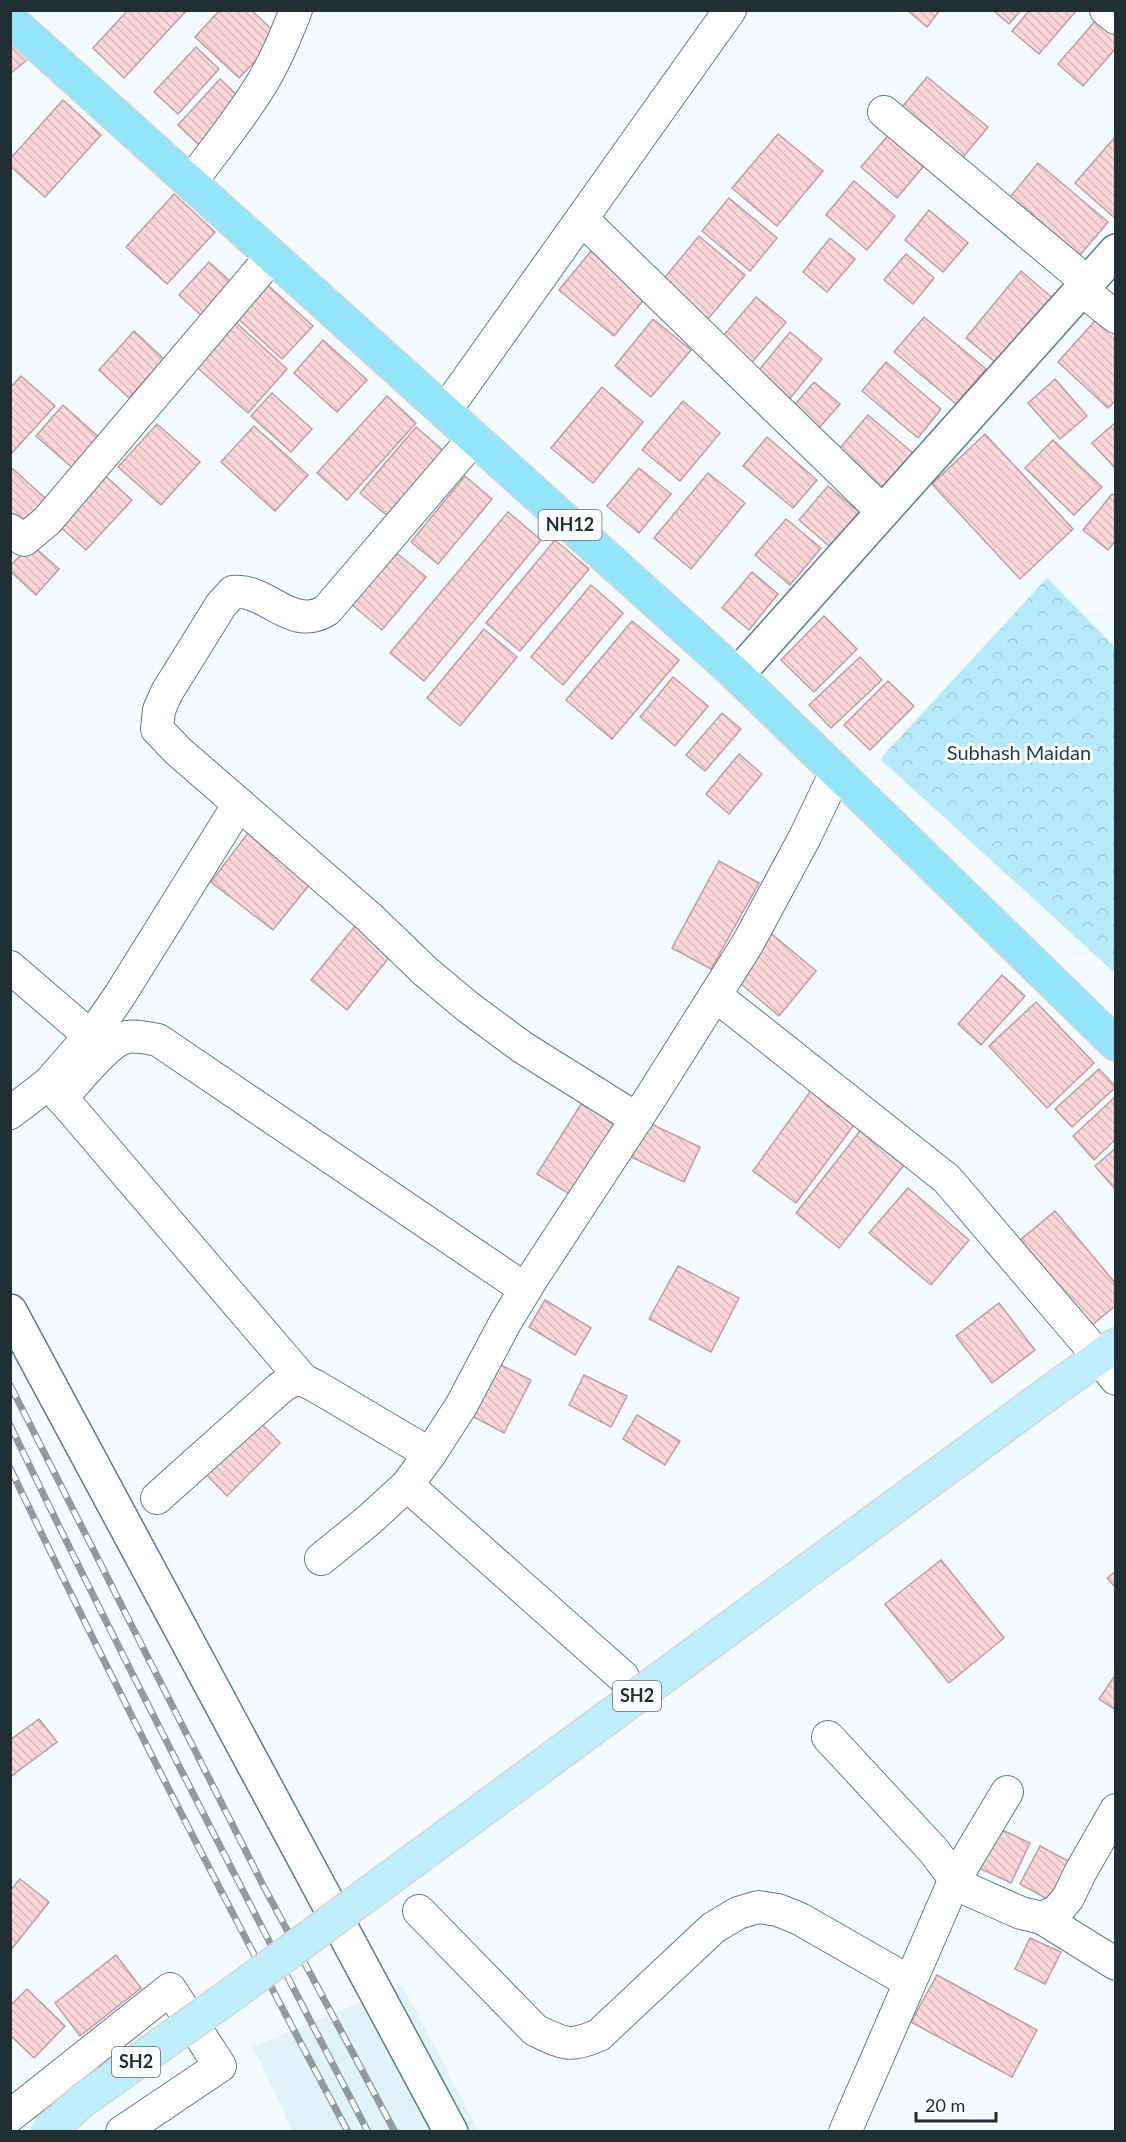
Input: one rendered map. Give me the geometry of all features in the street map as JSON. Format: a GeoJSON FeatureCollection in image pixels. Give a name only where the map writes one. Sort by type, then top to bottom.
{"type":"FeatureCollection","features":[{"type":"Feature","properties":{"kind":"highway","name":"NH12"},"geometry":{"type":"LineString","coordinates":[[10,20],[737,675],[1116,1044]]}},
{"type":"Feature","properties":{"kind":"main road","name":"SH2"},"geometry":{"type":"LineString","coordinates":[[47,2132],[83,2100],[228,1997],[1046,1395],[1110,1360]]}},
{"type":"Feature","properties":{"kind":"street"},"geometry":{"type":"LineString","coordinates":[[190,182],[263,82],[278,54],[296,10]]}},
{"type":"Feature","properties":{"kind":"street"},"geometry":{"type":"LineString","coordinates":[[444,411],[730,10]]}},
{"type":"Feature","properties":{"kind":"street"},"geometry":{"type":"LineString","coordinates":[[1106,10],[1116,18]]}},
{"type":"Feature","properties":{"kind":"street"},"geometry":{"type":"LineString","coordinates":[[884,112],[1084,286],[1116,317]]}},
{"type":"Feature","properties":{"kind":"street"},"geometry":{"type":"LineString","coordinates":[[582,219],[883,512]]}},
{"type":"Feature","properties":{"kind":"street"},"geometry":{"type":"LineString","coordinates":[[737,675],[1116,251]]}},
{"type":"Feature","properties":{"kind":"street"},"geometry":{"type":"LineString","coordinates":[[15,542],[46,521],[272,256]]}},
{"type":"Feature","properties":{"kind":"street"},"geometry":{"type":"LineString","coordinates":[[474,438],[327,610],[317,616],[306,618],[244,590],[233,592],[221,605],[167,692],[159,710],[157,729],[178,751],[369,917],[425,971],[468,1007],[522,1047],[637,1119]]}},
{"type":"Feature","properties":{"kind":"street"},"geometry":{"type":"LineString","coordinates":[[321,1559],[407,1485],[430,1455],[461,1406],[525,1289],[637,1119],[748,943],[805,837],[836,772]]}},
{"type":"Feature","properties":{"kind":"street"},"geometry":{"type":"LineString","coordinates":[[55,1091],[90,1036],[120,995],[238,804]]}},
{"type":"Feature","properties":{"kind":"street"},"geometry":{"type":"LineString","coordinates":[[10,967],[90,1036]]}},
{"type":"Feature","properties":{"kind":"street"},"geometry":{"type":"LineString","coordinates":[[715,995],[947,1179],[1110,1360]]}},
{"type":"Feature","properties":{"kind":"street"},"geometry":{"type":"LineString","coordinates":[[10,1113],[55,1091],[122,1038],[142,1036],[158,1040],[525,1289]]}},
{"type":"Feature","properties":{"kind":"street"},"geometry":{"type":"LineString","coordinates":[[55,1091],[303,1380],[430,1455]]}},
{"type":"Feature","properties":{"kind":"street"},"geometry":{"type":"LineString","coordinates":[[10,1311],[451,2132]]}},
{"type":"Feature","properties":{"kind":"street"},"geometry":{"type":"LineString","coordinates":[[157,1498],[280,1388],[293,1379],[303,1380]]}},
{"type":"Feature","properties":{"kind":"street"},"geometry":{"type":"LineString","coordinates":[[407,1485],[623,1677]]}},
{"type":"Feature","properties":{"kind":"street"},"geometry":{"type":"LineString","coordinates":[[828,1737],[933,1850],[955,1879],[979,1895],[1021,1913],[1042,1918],[1116,1964]]}},
{"type":"Feature","properties":{"kind":"street"},"geometry":{"type":"LineString","coordinates":[[845,2132],[955,1879],[1007,1792]]}},
{"type":"Feature","properties":{"kind":"street"},"geometry":{"type":"LineString","coordinates":[[1042,1918],[1057,1911],[1068,1898],[1116,1810]]}},
{"type":"Feature","properties":{"kind":"street"},"geometry":{"type":"LineString","coordinates":[[419,1911],[535,2030],[560,2042],[580,2043],[599,2035],[713,1928],[738,1913],[758,1907],[778,1910],[800,1919],[910,1982]]}},
{"type":"Feature","properties":{"kind":"street"},"geometry":{"type":"LineString","coordinates":[[10,2116],[170,1989],[220,2066],[122,2132]]}},
{"type":"Feature","properties":{"kind":"shaded area"},"geometry":{"type":"Polygon","coordinates":[[[402,1985],[479,2131],[292,2131],[253,2047],[402,1985]]]}},
{"type":"Feature","properties":{"kind":"green space","name":"Subhash Maidan"},"geometry":{"type":"Polygon","coordinates":[[[1047,578],[1115,647],[1115,973],[880,759],[1047,578]]]}},
{"type":"Feature","properties":{"kind":"building"},"geometry":{"type":"Polygon","coordinates":[[[128,10],[187,10],[124,78],[93,48],[128,10]]]}},
{"type":"Feature","properties":{"kind":"building"},"geometry":{"type":"Polygon","coordinates":[[[220,10],[251,10],[279,36],[239,78],[195,37],[220,10]]]}},
{"type":"Feature","properties":{"kind":"building"},"geometry":{"type":"Polygon","coordinates":[[[907,10],[940,10],[927,27],[907,10]]]}},
{"type":"Feature","properties":{"kind":"building"},"geometry":{"type":"Polygon","coordinates":[[[993,10],[1021,10],[1009,24],[993,10]]]}},
{"type":"Feature","properties":{"kind":"building"},"geometry":{"type":"Polygon","coordinates":[[[1030,10],[1077,10],[1039,54],[1012,31],[1030,10]]]}},
{"type":"Feature","properties":{"kind":"building"},"geometry":{"type":"Polygon","coordinates":[[[1096,20],[1116,36],[1116,48],[1083,86],[1058,64],[1096,20]]]}},
{"type":"Feature","properties":{"kind":"building"},"geometry":{"type":"Polygon","coordinates":[[[10,37],[28,59],[10,74],[10,37]]]}},
{"type":"Feature","properties":{"kind":"building"},"geometry":{"type":"Polygon","coordinates":[[[196,47],[219,69],[178,114],[154,92],[196,47]]]}},
{"type":"Feature","properties":{"kind":"building"},"geometry":{"type":"Polygon","coordinates":[[[927,77],[988,127],[958,163],[898,112],[927,77]]]}},
{"type":"Feature","properties":{"kind":"building"},"geometry":{"type":"Polygon","coordinates":[[[220,79],[242,100],[200,146],[178,125],[220,79]]]}},
{"type":"Feature","properties":{"kind":"building"},"geometry":{"type":"Polygon","coordinates":[[[63,100],[101,135],[45,197],[10,166],[10,159],[63,100]]]}},
{"type":"Feature","properties":{"kind":"building"},"geometry":{"type":"Polygon","coordinates":[[[892,131],[928,161],[897,198],[861,167],[892,131]]]}},
{"type":"Feature","properties":{"kind":"building"},"geometry":{"type":"Polygon","coordinates":[[[778,134],[823,171],[777,226],[732,188],[778,134]]]}},
{"type":"Feature","properties":{"kind":"building"},"geometry":{"type":"Polygon","coordinates":[[[1116,136],[1116,219],[1075,183],[1116,136]]]}},
{"type":"Feature","properties":{"kind":"building"},"geometry":{"type":"Polygon","coordinates":[[[1038,163],[1108,222],[1075,261],[1006,202],[1038,163]]]}},
{"type":"Feature","properties":{"kind":"building"},"geometry":{"type":"Polygon","coordinates":[[[854,181],[895,216],[867,250],[826,215],[854,181]]]}},
{"type":"Feature","properties":{"kind":"building"},"geometry":{"type":"Polygon","coordinates":[[[174,194],[215,232],[167,284],[126,247],[174,194]]]}},
{"type":"Feature","properties":{"kind":"building"},"geometry":{"type":"Polygon","coordinates":[[[729,198],[777,238],[750,271],[702,231],[729,198]]]}},
{"type":"Feature","properties":{"kind":"building"},"geometry":{"type":"Polygon","coordinates":[[[929,210],[968,243],[943,272],[905,240],[929,210]]]}},
{"type":"Feature","properties":{"kind":"building"},"geometry":{"type":"Polygon","coordinates":[[[699,236],[745,275],[708,319],[662,281],[699,236]]]}},
{"type":"Feature","properties":{"kind":"building"},"geometry":{"type":"Polygon","coordinates":[[[830,238],[855,259],[827,292],[803,272],[830,238]]]}},
{"type":"Feature","properties":{"kind":"building"},"geometry":{"type":"Polygon","coordinates":[[[591,251],[646,297],[614,336],[559,290],[591,251]]]}},
{"type":"Feature","properties":{"kind":"building"},"geometry":{"type":"Polygon","coordinates":[[[906,254],[934,278],[913,304],[884,280],[906,254]]]}},
{"type":"Feature","properties":{"kind":"building"},"geometry":{"type":"Polygon","coordinates":[[[209,262],[232,283],[202,316],[179,295],[209,262]]]}},
{"type":"Feature","properties":{"kind":"building"},"geometry":{"type":"Polygon","coordinates":[[[1021,271],[1056,301],[1001,367],[966,338],[1021,271]]]}},
{"type":"Feature","properties":{"kind":"building"},"geometry":{"type":"Polygon","coordinates":[[[261,279],[313,326],[282,359],[231,312],[261,279]]]}},
{"type":"Feature","properties":{"kind":"building"},"geometry":{"type":"Polygon","coordinates":[[[756,297],[786,322],[749,366],[719,341],[756,297]]]}},
{"type":"Feature","properties":{"kind":"building"},"geometry":{"type":"Polygon","coordinates":[[[1101,314],[1116,327],[1116,400],[1108,408],[1058,362],[1101,314]]]}},
{"type":"Feature","properties":{"kind":"building"},"geometry":{"type":"Polygon","coordinates":[[[230,317],[287,369],[248,413],[190,361],[230,317]]]}},
{"type":"Feature","properties":{"kind":"building"},"geometry":{"type":"Polygon","coordinates":[[[924,317],[986,369],[956,404],[894,352],[924,317]]]}},
{"type":"Feature","properties":{"kind":"building"},"geometry":{"type":"Polygon","coordinates":[[[653,319],[691,350],[651,397],[615,366],[653,319]]]}},
{"type":"Feature","properties":{"kind":"building"},"geometry":{"type":"Polygon","coordinates":[[[134,331],[164,359],[129,398],[99,370],[134,331]]]}},
{"type":"Feature","properties":{"kind":"building"},"geometry":{"type":"Polygon","coordinates":[[[790,332],[822,359],[783,407],[751,380],[790,332]]]}},
{"type":"Feature","properties":{"kind":"building"},"geometry":{"type":"Polygon","coordinates":[[[323,340],[367,380],[337,412],[294,373],[323,340]]]}},
{"type":"Feature","properties":{"kind":"building"},"geometry":{"type":"Polygon","coordinates":[[[886,362],[941,409],[918,438],[862,391],[886,362]]]}},
{"type":"Feature","properties":{"kind":"building"},"geometry":{"type":"Polygon","coordinates":[[[21,376],[55,406],[10,455],[10,388],[21,376]]]}},
{"type":"Feature","properties":{"kind":"building"},"geometry":{"type":"Polygon","coordinates":[[[1055,379],[1087,416],[1060,439],[1028,403],[1055,379]]]}},
{"type":"Feature","properties":{"kind":"building"},"geometry":{"type":"Polygon","coordinates":[[[814,382],[840,404],[812,436],[786,415],[814,382]]]}},
{"type":"Feature","properties":{"kind":"building"},"geometry":{"type":"Polygon","coordinates":[[[602,387],[643,422],[593,483],[551,448],[602,387]]]}},
{"type":"Feature","properties":{"kind":"building"},"geometry":{"type":"Polygon","coordinates":[[[272,393],[312,429],[291,452],[251,416],[272,393]]]}},
{"type":"Feature","properties":{"kind":"building"},"geometry":{"type":"Polygon","coordinates":[[[387,396],[416,423],[347,500],[317,473],[387,396]]]}},
{"type":"Feature","properties":{"kind":"building"},"geometry":{"type":"Polygon","coordinates":[[[683,401],[720,433],[680,481],[642,450],[683,401]]]}},
{"type":"Feature","properties":{"kind":"building"},"geometry":{"type":"Polygon","coordinates":[[[63,405],[104,442],[77,472],[36,436],[63,405]]]}},
{"type":"Feature","properties":{"kind":"building"},"geometry":{"type":"Polygon","coordinates":[[[868,415],[913,453],[880,492],[835,454],[868,415]]]}},
{"type":"Feature","properties":{"kind":"building"},"geometry":{"type":"Polygon","coordinates":[[[1116,422],[1116,469],[1092,443],[1116,422]]]}},
{"type":"Feature","properties":{"kind":"building"},"geometry":{"type":"Polygon","coordinates":[[[157,424],[200,462],[161,505],[118,467],[157,424]]]}},
{"type":"Feature","properties":{"kind":"building"},"geometry":{"type":"Polygon","coordinates":[[[254,426],[308,475],[275,511],[221,462],[254,426]]]}},
{"type":"Feature","properties":{"kind":"building"},"geometry":{"type":"Polygon","coordinates":[[[416,427],[445,452],[390,518],[360,493],[416,427]]]}},
{"type":"Feature","properties":{"kind":"building"},"geometry":{"type":"Polygon","coordinates":[[[985,434],[1073,529],[1020,579],[932,484],[985,434]]]}},
{"type":"Feature","properties":{"kind":"building"},"geometry":{"type":"Polygon","coordinates":[[[767,437],[817,480],[793,508],[743,466],[767,437]]]}},
{"type":"Feature","properties":{"kind":"building"},"geometry":{"type":"Polygon","coordinates":[[[1053,440],[1102,487],[1074,515],[1025,468],[1053,440]]]}},
{"type":"Feature","properties":{"kind":"building"},"geometry":{"type":"Polygon","coordinates":[[[639,468],[671,494],[639,533],[607,506],[639,468]]]}},
{"type":"Feature","properties":{"kind":"building"},"geometry":{"type":"Polygon","coordinates":[[[13,469],[46,499],[22,526],[10,515],[10,472],[13,469]]]}},
{"type":"Feature","properties":{"kind":"building"},"geometry":{"type":"Polygon","coordinates":[[[101,472],[132,500],[86,550],[55,522],[101,472]]]}},
{"type":"Feature","properties":{"kind":"building"},"geometry":{"type":"Polygon","coordinates":[[[708,473],[745,503],[691,569],[654,538],[708,473]]]}},
{"type":"Feature","properties":{"kind":"building"},"geometry":{"type":"Polygon","coordinates":[[[465,476],[492,499],[438,564],[411,542],[465,476]]]}},
{"type":"Feature","properties":{"kind":"building"},"geometry":{"type":"Polygon","coordinates":[[[828,486],[859,512],[830,547],[799,520],[828,486]]]}},
{"type":"Feature","properties":{"kind":"building"},"geometry":{"type":"Polygon","coordinates":[[[1112,494],[1116,496],[1116,540],[1108,550],[1083,530],[1112,494]]]}},
{"type":"Feature","properties":{"kind":"building"},"geometry":{"type":"Polygon","coordinates":[[[508,512],[541,540],[424,681],[390,653],[508,512]]]}},
{"type":"Feature","properties":{"kind":"building"},"geometry":{"type":"Polygon","coordinates":[[[786,519],[821,548],[790,585],[755,555],[786,519]]]}},
{"type":"Feature","properties":{"kind":"building"},"geometry":{"type":"Polygon","coordinates":[[[555,540],[589,569],[520,651],[486,623],[555,540]]]}},
{"type":"Feature","properties":{"kind":"building"},"geometry":{"type":"Polygon","coordinates":[[[31,544],[59,569],[36,595],[10,571],[10,566],[31,544]]]}},
{"type":"Feature","properties":{"kind":"building"},"geometry":{"type":"Polygon","coordinates":[[[393,550],[426,577],[382,630],[350,603],[393,550]]]}},
{"type":"Feature","properties":{"kind":"building"},"geometry":{"type":"Polygon","coordinates":[[[752,572],[778,594],[749,630],[722,608],[752,572]]]}},
{"type":"Feature","properties":{"kind":"building"},"geometry":{"type":"Polygon","coordinates":[[[591,585],[623,613],[563,685],[531,657],[591,585]]]}},
{"type":"Feature","properties":{"kind":"building"},"geometry":{"type":"Polygon","coordinates":[[[824,616],[857,649],[814,692],[781,660],[824,616]]]}},
{"type":"Feature","properties":{"kind":"building"},"geometry":{"type":"Polygon","coordinates":[[[632,621],[679,660],[612,739],[566,700],[632,621]]]}},
{"type":"Feature","properties":{"kind":"building"},"geometry":{"type":"Polygon","coordinates":[[[484,629],[517,657],[460,726],[427,698],[484,629]]]}},
{"type":"Feature","properties":{"kind":"building"},"geometry":{"type":"Polygon","coordinates":[[[860,657],[882,680],[831,728],[809,705],[860,657]]]}},
{"type":"Feature","properties":{"kind":"building"},"geometry":{"type":"Polygon","coordinates":[[[673,677],[708,706],[675,746],[640,717],[673,677]]]}},
{"type":"Feature","properties":{"kind":"building"},"geometry":{"type":"Polygon","coordinates":[[[888,681],[914,706],[870,750],[844,725],[888,681]]]}},
{"type":"Feature","properties":{"kind":"building"},"geometry":{"type":"Polygon","coordinates":[[[722,713],[741,729],[705,771],[686,755],[722,713]]]}},
{"type":"Feature","properties":{"kind":"building"},"geometry":{"type":"Polygon","coordinates":[[[739,754],[762,774],[729,814],[706,794],[739,754]]]}},
{"type":"Feature","properties":{"kind":"building"},"geometry":{"type":"Polygon","coordinates":[[[250,830],[313,880],[273,930],[211,882],[250,830]]]}},
{"type":"Feature","properties":{"kind":"building"},"geometry":{"type":"Polygon","coordinates":[[[719,861],[759,883],[711,969],[672,948],[719,861]]]}},
{"type":"Feature","properties":{"kind":"building"},"geometry":{"type":"Polygon","coordinates":[[[355,926],[391,955],[347,1010],[311,980],[355,926]]]}},
{"type":"Feature","properties":{"kind":"building"},"geometry":{"type":"Polygon","coordinates":[[[772,934],[816,971],[779,1016],[735,979],[772,934]]]}},
{"type":"Feature","properties":{"kind":"building"},"geometry":{"type":"Polygon","coordinates":[[[1002,975],[1025,996],[981,1045],[958,1024],[1002,975]]]}},
{"type":"Feature","properties":{"kind":"building"},"geometry":{"type":"Polygon","coordinates":[[[1036,1002],[1094,1063],[1047,1108],[989,1046],[1036,1002]]]}},
{"type":"Feature","properties":{"kind":"building"},"geometry":{"type":"Polygon","coordinates":[[[1099,1069],[1116,1087],[1072,1127],[1055,1109],[1099,1069]]]}},
{"type":"Feature","properties":{"kind":"building"},"geometry":{"type":"Polygon","coordinates":[[[812,1089],[857,1121],[796,1203],[753,1171],[812,1089]]]}},
{"type":"Feature","properties":{"kind":"building"},"geometry":{"type":"Polygon","coordinates":[[[1116,1096],[1116,1139],[1094,1160],[1073,1136],[1116,1096]]]}},
{"type":"Feature","properties":{"kind":"building"},"geometry":{"type":"Polygon","coordinates":[[[583,1101],[616,1121],[571,1195],[537,1174],[583,1101]]]}},
{"type":"Feature","properties":{"kind":"building"},"geometry":{"type":"Polygon","coordinates":[[[645,1121],[700,1147],[684,1182],[629,1156],[645,1121]]]}},
{"type":"Feature","properties":{"kind":"building"},"geometry":{"type":"Polygon","coordinates":[[[864,1126],[907,1161],[839,1248],[796,1213],[864,1126]]]}},
{"type":"Feature","properties":{"kind":"building"},"geometry":{"type":"Polygon","coordinates":[[[1116,1148],[1116,1190],[1095,1166],[1116,1148]]]}},
{"type":"Feature","properties":{"kind":"building"},"geometry":{"type":"Polygon","coordinates":[[[908,1188],[969,1240],[931,1285],[869,1233],[908,1188]]]}},
{"type":"Feature","properties":{"kind":"building"},"geometry":{"type":"Polygon","coordinates":[[[1055,1211],[1116,1284],[1116,1305],[1084,1332],[1013,1246],[1055,1211]]]}},
{"type":"Feature","properties":{"kind":"building"},"geometry":{"type":"Polygon","coordinates":[[[678,1266],[739,1298],[711,1352],[649,1319],[678,1266]]]}},
{"type":"Feature","properties":{"kind":"building"},"geometry":{"type":"Polygon","coordinates":[[[545,1300],[591,1328],[575,1355],[529,1327],[545,1300]]]}},
{"type":"Feature","properties":{"kind":"building"},"geometry":{"type":"Polygon","coordinates":[[[999,1303],[1035,1350],[992,1383],[956,1336],[999,1303]]]}},
{"type":"Feature","properties":{"kind":"building"},"geometry":{"type":"Polygon","coordinates":[[[499,1364],[531,1380],[504,1433],[472,1416],[499,1364]]]}},
{"type":"Feature","properties":{"kind":"building"},"geometry":{"type":"Polygon","coordinates":[[[584,1375],[627,1396],[611,1427],[569,1405],[584,1375]]]}},
{"type":"Feature","properties":{"kind":"building"},"geometry":{"type":"Polygon","coordinates":[[[637,1415],[680,1441],[665,1465],[623,1439],[637,1415]]]}},
{"type":"Feature","properties":{"kind":"building"},"geometry":{"type":"Polygon","coordinates":[[[258,1420],[280,1443],[227,1496],[204,1472],[258,1420]]]}},
{"type":"Feature","properties":{"kind":"building"},"geometry":{"type":"Polygon","coordinates":[[[941,1560],[1004,1638],[949,1683],[885,1604],[941,1560]]]}},
{"type":"Feature","properties":{"kind":"building"},"geometry":{"type":"Polygon","coordinates":[[[1116,1571],[1116,1588],[1107,1578],[1116,1571]]]}},
{"type":"Feature","properties":{"kind":"building"},"geometry":{"type":"Polygon","coordinates":[[[1116,1674],[1116,1710],[1099,1699],[1116,1674]]]}},
{"type":"Feature","properties":{"kind":"building"},"geometry":{"type":"Polygon","coordinates":[[[39,1719],[57,1742],[10,1777],[10,1740],[39,1719]]]}},
{"type":"Feature","properties":{"kind":"building"},"geometry":{"type":"Polygon","coordinates":[[[994,1826],[1030,1843],[1011,1883],[975,1866],[994,1826]]]}},
{"type":"Feature","properties":{"kind":"building"},"geometry":{"type":"Polygon","coordinates":[[[1040,1846],[1072,1863],[1051,1901],[1020,1884],[1040,1846]]]}},
{"type":"Feature","properties":{"kind":"building"},"geometry":{"type":"Polygon","coordinates":[[[20,1879],[49,1902],[10,1951],[10,1891],[20,1879]]]}},
{"type":"Feature","properties":{"kind":"building"},"geometry":{"type":"Polygon","coordinates":[[[1030,1938],[1061,1952],[1045,1984],[1015,1969],[1030,1938]]]}},
{"type":"Feature","properties":{"kind":"building"},"geometry":{"type":"Polygon","coordinates":[[[116,1955],[141,1988],[80,2036],[55,2003],[116,1955]]]}},
{"type":"Feature","properties":{"kind":"building"},"geometry":{"type":"Polygon","coordinates":[[[937,1975],[1037,2030],[1012,2077],[911,2022],[937,1975]]]}},
{"type":"Feature","properties":{"kind":"building"},"geometry":{"type":"Polygon","coordinates":[[[27,1989],[65,2026],[34,2058],[10,2035],[10,2006],[27,1989]]]}},
{"type":"Feature","properties":{"kind":"railway"},"geometry":{"type":"LineString","coordinates":[[10,1385],[264,1887],[395,2132]]}},
{"type":"Feature","properties":{"kind":"railway"},"geometry":{"type":"LineString","coordinates":[[10,1425],[141,1691],[368,2132]]}},
{"type":"Feature","properties":{"kind":"railway"},"geometry":{"type":"LineString","coordinates":[[10,1468],[175,1802],[348,2132]]}}]}
